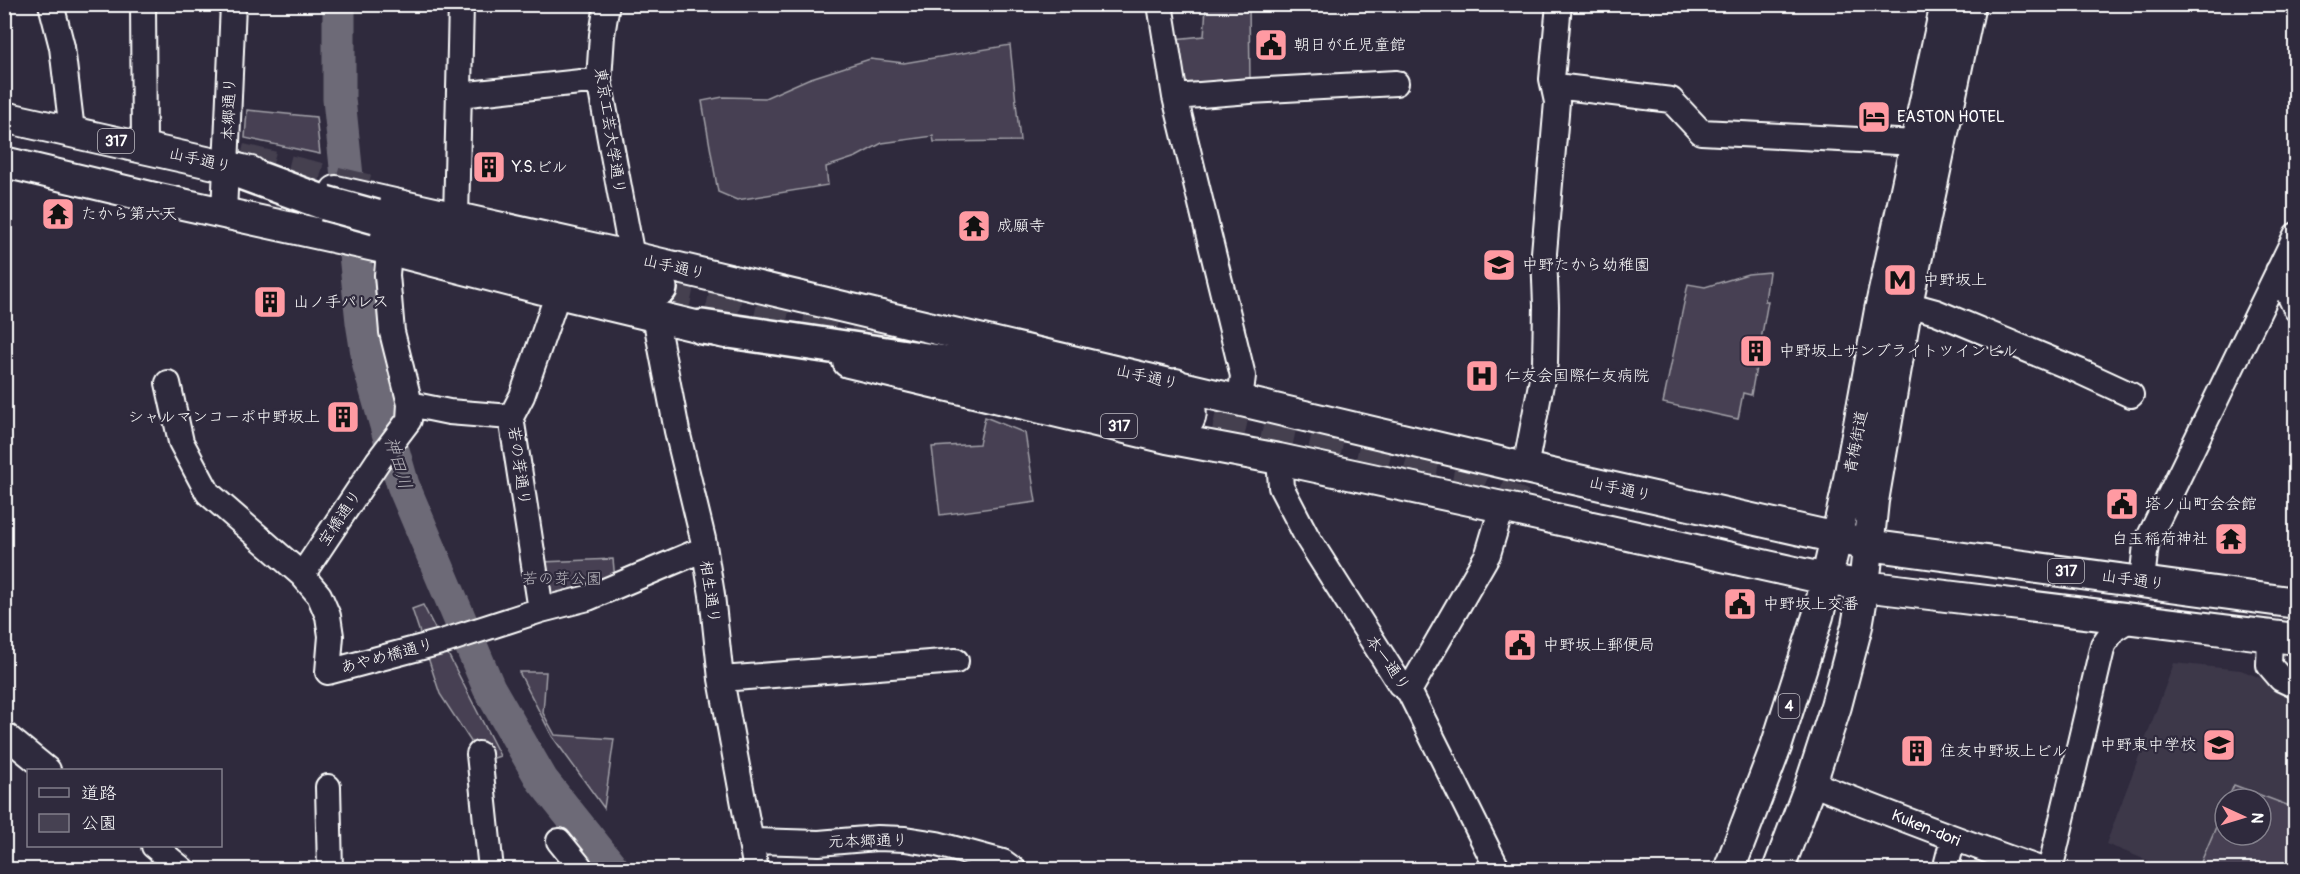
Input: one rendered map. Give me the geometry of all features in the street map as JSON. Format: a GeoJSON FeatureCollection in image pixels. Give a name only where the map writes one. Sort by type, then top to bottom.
{"type":"FeatureCollection","features":[{"type":"Feature","properties":{"kind":"highway"},"geometry":{"type":"LineString","coordinates":[[227,167],[290,192],[325,195],[379,228],[472,245],[658,302]]}},
{"type":"Feature","properties":{"kind":"highway"},"geometry":{"type":"LineString","coordinates":[[702,327],[967,366],[1170,411]]}},
{"type":"Feature","properties":{"kind":"main road","name":"青梅街道"},"geometry":{"type":"LineString","coordinates":[[1729,870],[1776,747],[1818,616],[1946,4]]}},
{"type":"Feature","properties":{"kind":"main road","name":"青梅街道"},"geometry":{"type":"LineString","coordinates":[[1778,870],[1810,783],[1848,666],[1864,586],[1878,467],[1907,304],[1970,4]]}},
{"type":"Feature","properties":{"kind":"main road","name":"山手通り"},"geometry":{"type":"LineString","coordinates":[[4,117],[227,167]]}},
{"type":"Feature","properties":{"kind":"main road","name":"山手通り"},"geometry":{"type":"LineString","coordinates":[[4,162],[329,235],[456,218],[632,257],[1170,411],[1279,459],[1864,586],[2283,638]]}},
{"type":"Feature","properties":{"kind":"main road","name":"山手通り"},"geometry":{"type":"LineString","coordinates":[[379,228],[558,293],[658,302],[702,327]]}},
{"type":"Feature","properties":{"kind":"main road","name":"山手通り"},"geometry":{"type":"LineString","coordinates":[[1170,411],[1240,400],[1526,468],[1868,545],[2295,603]]}},
{"type":"Feature","properties":{"kind":"main road"},"geometry":{"type":"LineString","coordinates":[[1958,598],[1964,559]]}},
{"type":"Feature","properties":{"kind":"street"},"geometry":{"type":"LineString","coordinates":[[51,4],[62,47],[72,131]]}},
{"type":"Feature","properties":{"kind":"street"},"geometry":{"type":"LineString","coordinates":[[143,4],[144,147]]}},
{"type":"Feature","properties":{"kind":"street","name":"本郷通り"},"geometry":{"type":"LineString","coordinates":[[224,213],[233,4]]}},
{"type":"Feature","properties":{"kind":"street"},"geometry":{"type":"LineString","coordinates":[[456,218],[461,4]]}},
{"type":"Feature","properties":{"kind":"street","name":"東京工芸大学通り"},"geometry":{"type":"LineString","coordinates":[[607,4],[598,80],[632,257]]}},
{"type":"Feature","properties":{"kind":"street"},"geometry":{"type":"LineString","coordinates":[[1160,4],[1175,98],[1243,376],[1240,400]]}},
{"type":"Feature","properties":{"kind":"street"},"geometry":{"type":"LineString","coordinates":[[1526,468],[1545,363],[1544,253],[1557,102],[1552,79],[1559,4]]}},
{"type":"Feature","properties":{"kind":"street"},"geometry":{"type":"LineString","coordinates":[[459,94],[598,80]]}},
{"type":"Feature","properties":{"kind":"street"},"geometry":{"type":"LineString","coordinates":[[1175,98],[1251,91],[1396,83]]}},
{"type":"Feature","properties":{"kind":"street"},"geometry":{"type":"LineString","coordinates":[[1556,92],[1564,87],[1671,100],[1701,132],[1917,143]]}},
{"type":"Feature","properties":{"kind":"street"},"geometry":{"type":"LineString","coordinates":[[379,228],[387,275],[392,332],[410,412],[449,412],[512,417]]}},
{"type":"Feature","properties":{"kind":"street"},"geometry":{"type":"LineString","coordinates":[[2142,581],[2146,544],[2295,235]]}},
{"type":"Feature","properties":{"kind":"street"},"geometry":{"type":"LineString","coordinates":[[2278,271],[2295,309]]}},
{"type":"Feature","properties":{"kind":"street","name":"若の芽通り"},"geometry":{"type":"LineString","coordinates":[[541,610],[512,417],[522,396],[558,293]]}},
{"type":"Feature","properties":{"kind":"street","name":"相生通り"},"geometry":{"type":"LineString","coordinates":[[658,302],[677,431],[712,595],[721,679],[756,870]]}},
{"type":"Feature","properties":{"kind":"street"},"geometry":{"type":"LineString","coordinates":[[1907,304],[1936,312],[2131,395]]}},
{"type":"Feature","properties":{"kind":"street"},"geometry":{"type":"LineString","coordinates":[[168,383],[181,442],[208,493],[302,575]]}},
{"type":"Feature","properties":{"kind":"street","name":"宝橋通り"},"geometry":{"type":"LineString","coordinates":[[302,575],[410,412]]}},
{"type":"Feature","properties":{"kind":"street","name":"本一通り"},"geometry":{"type":"LineString","coordinates":[[1279,459],[1281,487],[1307,537],[1400,684],[1409,691],[1498,870]]}},
{"type":"Feature","properties":{"kind":"street"},"geometry":{"type":"LineString","coordinates":[[1409,691],[1488,554],[1502,507]]}},
{"type":"Feature","properties":{"kind":"street"},"geometry":{"type":"LineString","coordinates":[[541,610],[588,598],[704,549]]}},
{"type":"Feature","properties":{"kind":"street","name":"あやめ橋通り"},"geometry":{"type":"LineString","coordinates":[[302,575],[319,595],[328,616],[331,636],[328,672],[445,641],[541,610]]}},
{"type":"Feature","properties":{"kind":"street"},"geometry":{"type":"LineString","coordinates":[[2050,870],[2103,645],[2114,629],[2130,620]]}},
{"type":"Feature","properties":{"kind":"street"},"geometry":{"type":"LineString","coordinates":[[2283,638],[2269,665],[2281,680],[2295,686]]}},
{"type":"Feature","properties":{"kind":"street"},"geometry":{"type":"LineString","coordinates":[[721,679],[956,661]]}},
{"type":"Feature","properties":{"kind":"street"},"geometry":{"type":"LineString","coordinates":[[11,740],[46,769]]}},
{"type":"Feature","properties":{"kind":"street"},"geometry":{"type":"LineString","coordinates":[[479,754],[491,870]]}},
{"type":"Feature","properties":{"kind":"street","name":"Kuken-dori"},"geometry":{"type":"LineString","coordinates":[[1810,783],[1953,839],[2043,870]]}},
{"type":"Feature","properties":{"kind":"street"},"geometry":{"type":"LineString","coordinates":[[328,787],[330,870]]}},
{"type":"Feature","properties":{"kind":"street","name":"元本郷通り"},"geometry":{"type":"LineString","coordinates":[[751,836],[819,843],[877,838],[905,839],[937,844],[1003,862],[1014,870]]}},
{"type":"Feature","properties":{"kind":"street"},"geometry":{"type":"LineString","coordinates":[[1945,870],[1953,839]]}},
{"type":"Feature","properties":{"kind":"street"},"geometry":{"type":"LineString","coordinates":[[559,841],[580,867]]}},
{"type":"Feature","properties":{"kind":"street"},"geometry":{"type":"LineString","coordinates":[[155,847],[183,870]]}},
{"type":"Feature","properties":{"kind":"shaded area","name":"中野東中学校"},"geometry":{"type":"Polygon","coordinates":[[[2174,663],[2241,670],[2295,692],[2295,869],[2169,869],[2106,844],[2174,663]]]}},
{"type":"Feature","properties":{"kind":"green space"},"geometry":{"type":"Polygon","coordinates":[[[1249,6],[1250,80],[1187,87],[1182,84],[1174,39],[1204,36],[1206,7],[1249,6]]]}},
{"type":"Feature","properties":{"kind":"green space"},"geometry":{"type":"Polygon","coordinates":[[[1010,45],[1020,141],[934,142],[933,136],[882,143],[856,157],[826,167],[828,185],[737,200],[718,192],[702,101],[723,97],[765,98],[808,79],[870,59],[904,63],[1010,45]]]}},
{"type":"Feature","properties":{"kind":"green space"},"geometry":{"type":"Polygon","coordinates":[[[247,110],[316,117],[320,154],[245,138],[247,110]]]}},
{"type":"Feature","properties":{"kind":"green space"},"geometry":{"type":"Polygon","coordinates":[[[1769,272],[1765,301],[1768,301],[1751,395],[1743,393],[1738,419],[1663,403],[1688,284],[1705,287],[1748,274],[1769,272]]]}},
{"type":"Feature","properties":{"kind":"green space"},"geometry":{"type":"Polygon","coordinates":[[[985,417],[1025,433],[1036,502],[940,515],[932,447],[979,444],[985,417]]]}},
{"type":"Feature","properties":{"kind":"green space","name":"若の芽公園"},"geometry":{"type":"Polygon","coordinates":[[[613,559],[615,580],[546,604],[542,562],[613,559]]]}},
{"type":"Feature","properties":{"kind":"green space"},"geometry":{"type":"Polygon","coordinates":[[[423,605],[500,756],[488,760],[479,754],[440,694],[412,609],[423,605]]]}},
{"type":"Feature","properties":{"kind":"green space"},"geometry":{"type":"Polygon","coordinates":[[[519,672],[546,672],[543,713],[555,735],[614,739],[604,808],[552,736],[519,672]]]}},
{"type":"Feature","properties":{"kind":"green space"},"geometry":{"type":"Polygon","coordinates":[[[2273,800],[2295,808],[2295,869],[2198,869],[2213,834],[2213,847],[2273,847],[2273,800]]]}},
{"type":"Feature","properties":{"kind":"waterway","name":"神田川"},"geometry":{"type":"LineString","coordinates":[[339,4],[339,99],[362,322],[369,366],[403,485],[489,688],[542,780],[614,870]]}},
{"type":"Feature","properties":{"kind":"tunnel"},"geometry":{"type":"LineString","coordinates":[[240,160],[368,191]]}},
{"type":"Feature","properties":{"kind":"tunnel"},"geometry":{"type":"LineString","coordinates":[[660,288],[800,319],[923,338]]}},
{"type":"Feature","properties":{"kind":"tunnel"},"geometry":{"type":"LineString","coordinates":[[1166,411],[1456,476],[1522,506]]}},
{"type":"Feature","properties":{"kind":"place","name":"朝日が丘児童館"},"geometry":{"type":"Point","coordinates":[1271,45]}},
{"type":"Feature","properties":{"kind":"place","name":"EASTON HOTEL"},"geometry":{"type":"Point","coordinates":[1874,117]}},
{"type":"Feature","properties":{"kind":"place","name":"Y.S.ビル"},"geometry":{"type":"Point","coordinates":[489,167]}},
{"type":"Feature","properties":{"kind":"place","name":"たから第六天"},"geometry":{"type":"Point","coordinates":[58,214]}},
{"type":"Feature","properties":{"kind":"place","name":"成願寺"},"geometry":{"type":"Point","coordinates":[974,226]}},
{"type":"Feature","properties":{"kind":"place","name":"中野たから幼稚園"},"geometry":{"type":"Point","coordinates":[1499,265]}},
{"type":"Feature","properties":{"kind":"place","name":"中野坂上"},"geometry":{"type":"Point","coordinates":[1900,280]}},
{"type":"Feature","properties":{"kind":"place","name":"山ノ手パレス"},"geometry":{"type":"Point","coordinates":[270,302]}},
{"type":"Feature","properties":{"kind":"place","name":"中野坂上サンブライトツインビル"},"geometry":{"type":"Point","coordinates":[1756,351]}},
{"type":"Feature","properties":{"kind":"place","name":"仁友会国際仁友病院"},"geometry":{"type":"Point","coordinates":[1482,376]}},
{"type":"Feature","properties":{"kind":"place","name":"シャルマンコーポ中野坂上"},"geometry":{"type":"Point","coordinates":[343,417]}},
{"type":"Feature","properties":{"kind":"place","name":"塔ノ山町会会館"},"geometry":{"type":"Point","coordinates":[2122,504]}},
{"type":"Feature","properties":{"kind":"place","name":"白玉稲荷神社"},"geometry":{"type":"Point","coordinates":[2231,539]}},
{"type":"Feature","properties":{"kind":"place","name":"中野坂上交番"},"geometry":{"type":"Point","coordinates":[1740,604]}},
{"type":"Feature","properties":{"kind":"place","name":"中野坂上郵便局"},"geometry":{"type":"Point","coordinates":[1520,645]}},
{"type":"Feature","properties":{"kind":"place","name":"中野東中学校"},"geometry":{"type":"Point","coordinates":[2219,745]}},
{"type":"Feature","properties":{"kind":"place","name":"住友中野坂上ビル"},"geometry":{"type":"Point","coordinates":[1917,751]}}]}
